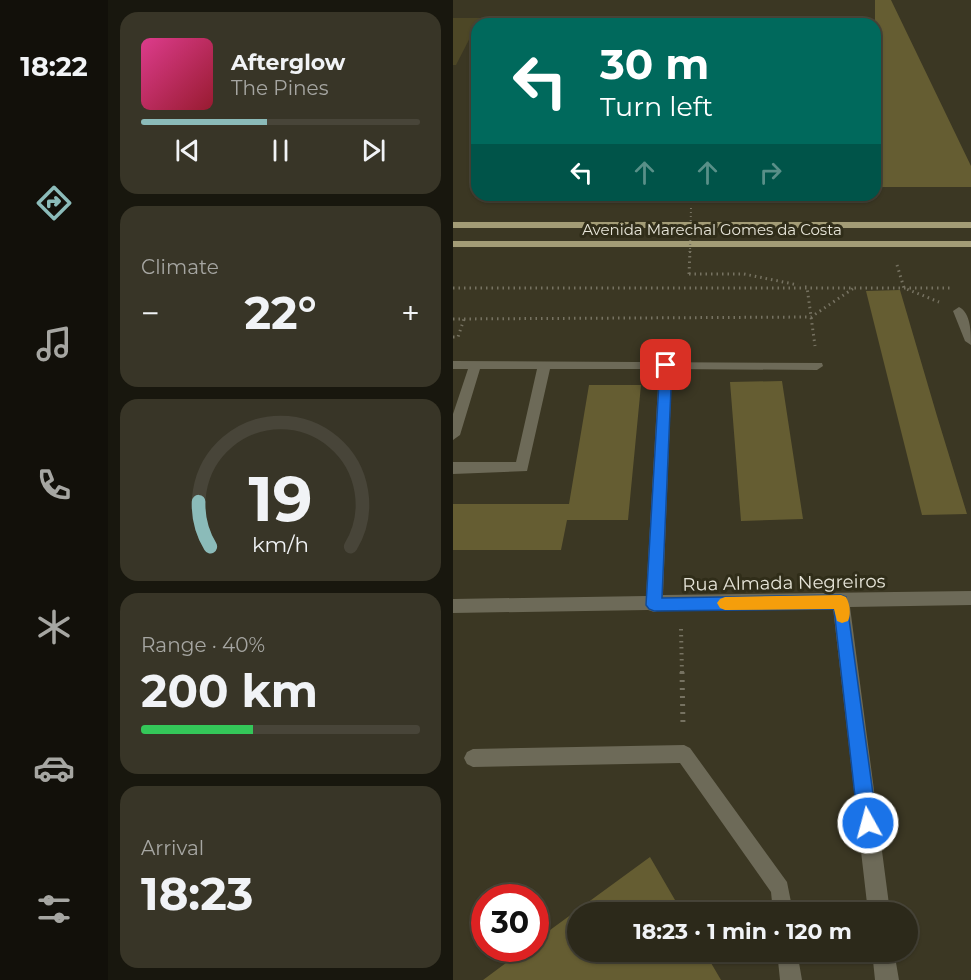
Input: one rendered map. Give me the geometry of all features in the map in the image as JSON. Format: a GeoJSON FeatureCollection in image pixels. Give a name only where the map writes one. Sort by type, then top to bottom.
{"type":"FeatureCollection","features":[{"type":"Feature","properties":{"kind":"main road","name":"Avenida Marechal Gomes da Costa"},"geometry":{"type":"LineString","coordinates":[[453,225],[971,225]]}},
{"type":"Feature","properties":{"kind":"main road","name":"Avenida Marechal Gomes da Costa"},"geometry":{"type":"LineString","coordinates":[[453,244],[971,244]]}},
{"type":"Feature","properties":{"kind":"street"},"geometry":{"type":"LineString","coordinates":[[959,311],[971,341]]}},
{"type":"Feature","properties":{"kind":"street"},"geometry":{"type":"LineString","coordinates":[[453,468],[522,468],[544,365]]}},
{"type":"Feature","properties":{"kind":"street"},"geometry":{"type":"LineString","coordinates":[[654,605],[666,365]]}},
{"type":"Feature","properties":{"kind":"street"},"geometry":{"type":"LineString","coordinates":[[453,366],[817,366]]}},
{"type":"Feature","properties":{"kind":"street"},"geometry":{"type":"LineString","coordinates":[[453,435],[475,366]]}},
{"type":"Feature","properties":{"kind":"street","name":"Rua Almada Negreiros"},"geometry":{"type":"LineString","coordinates":[[453,606],[654,605],[971,598]]}},
{"type":"Feature","properties":{"kind":"street"},"geometry":{"type":"LineString","coordinates":[[841,602],[878,902]]}},
{"type":"Feature","properties":{"kind":"street"},"geometry":{"type":"LineString","coordinates":[[885,962],[887,980]]}},
{"type":"Feature","properties":{"kind":"lane"},"geometry":{"type":"LineString","coordinates":[[473,758],[684,754],[780,889],[782,902]]}},
{"type":"Feature","properties":{"kind":"lane"},"geometry":{"type":"LineString","coordinates":[[789,962],[791,980]]}},
{"type":"Feature","properties":{"kind":"path"},"geometry":{"type":"LineString","coordinates":[[690,207],[689,274],[744,274],[807,287]]}},
{"type":"Feature","properties":{"kind":"path"},"geometry":{"type":"LineString","coordinates":[[891,244],[904,288]]}},
{"type":"Feature","properties":{"kind":"path"},"geometry":{"type":"LineString","coordinates":[[744,264],[744,274]]}},
{"type":"Feature","properties":{"kind":"path"},"geometry":{"type":"LineString","coordinates":[[807,287],[817,366]]}},
{"type":"Feature","properties":{"kind":"path"},"geometry":{"type":"LineString","coordinates":[[453,319],[811,317],[855,287]]}},
{"type":"Feature","properties":{"kind":"path"},"geometry":{"type":"LineString","coordinates":[[453,288],[960,288]]}},
{"type":"Feature","properties":{"kind":"path"},"geometry":{"type":"LineString","coordinates":[[904,288],[959,311]]}},
{"type":"Feature","properties":{"kind":"path"},"geometry":{"type":"LineString","coordinates":[[453,337],[458,337],[464,319]]}},
{"type":"Feature","properties":{"kind":"path"},"geometry":{"type":"LineString","coordinates":[[680,604],[684,754]]}},
{"type":"Feature","properties":{"kind":"shaded area"},"geometry":{"type":"Polygon","coordinates":[[[453,18],[471,18],[471,36],[456,65],[453,65],[453,18]]]}},
{"type":"Feature","properties":{"kind":"building"},"geometry":{"type":"Polygon","coordinates":[[[875,0],[891,0],[971,166],[971,187],[881,187],[881,18],[875,18],[875,0]]]}},
{"type":"Feature","properties":{"kind":"building"},"geometry":{"type":"Polygon","coordinates":[[[900,290],[967,514],[922,515],[866,291],[900,290]]]}},
{"type":"Feature","properties":{"kind":"building"},"geometry":{"type":"Polygon","coordinates":[[[782,381],[803,519],[741,521],[730,382],[782,381]]]}},
{"type":"Feature","properties":{"kind":"building"},"geometry":{"type":"Polygon","coordinates":[[[589,385],[641,385],[628,520],[567,520],[561,550],[453,550],[453,504],[569,504],[589,385]]]}},
{"type":"Feature","properties":{"kind":"building"},"geometry":{"type":"Polygon","coordinates":[[[650,857],[676,902],[588,902],[650,857]]]}},
{"type":"Feature","properties":{"kind":"building"},"geometry":{"type":"Polygon","coordinates":[[[567,918],[567,962],[710,962],[721,980],[483,980],[507,962],[549,962],[549,931],[567,918]]]}},
{"type":"Feature","properties":{"kind":"slow traffic"},"geometry":{"type":"LineString","coordinates":[[725,603],[841,602],[842,616]]}},
{"type":"Feature","properties":{"kind":"route"},"geometry":{"type":"LineString","coordinates":[[666,365],[654,605],[841,602],[868,823]]}}]}
